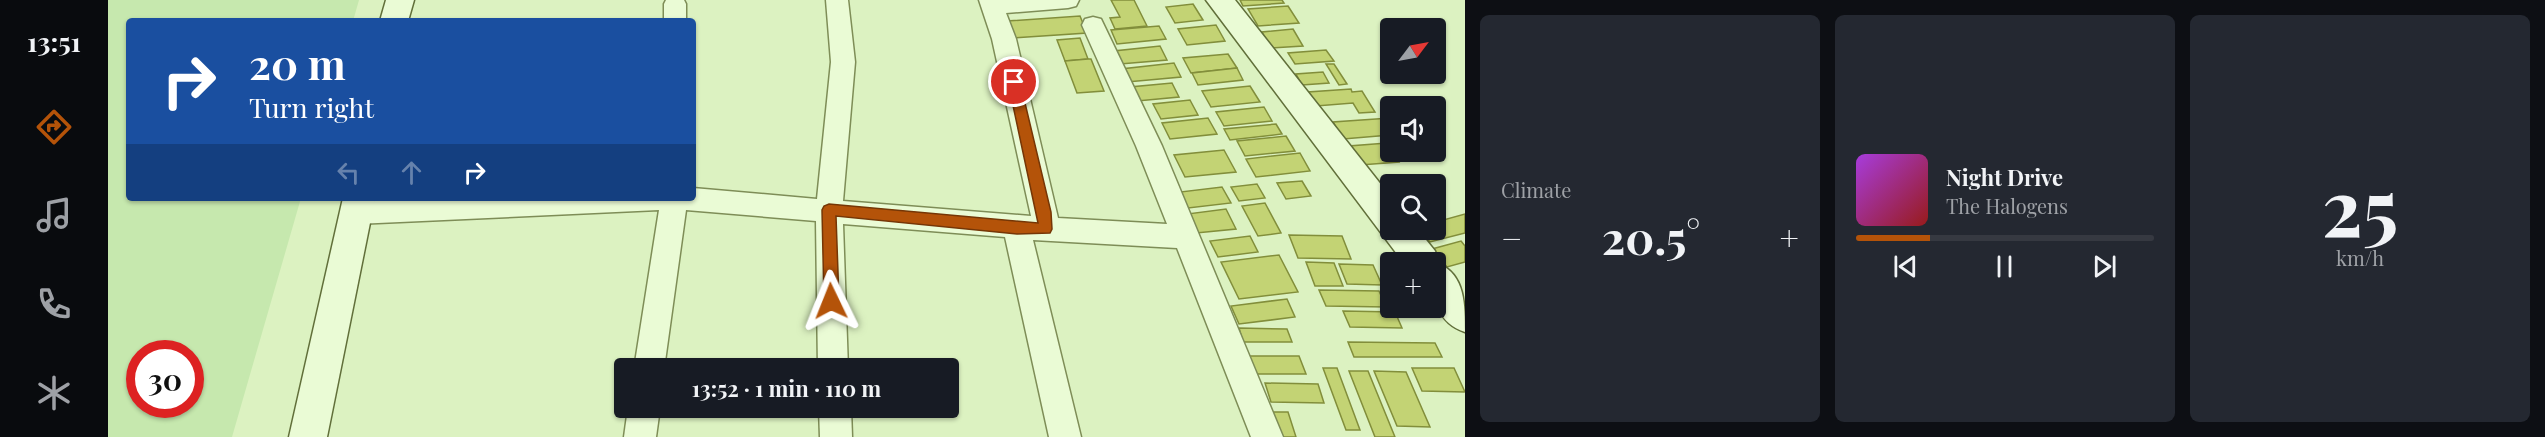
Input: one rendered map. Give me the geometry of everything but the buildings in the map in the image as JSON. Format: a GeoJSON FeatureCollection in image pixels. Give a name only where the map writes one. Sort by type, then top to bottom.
{"type":"FeatureCollection","features":[{"type":"Feature","properties":{"kind":"street"},"geometry":{"type":"LineString","coordinates":[[395,18],[400,0]]}},
{"type":"Feature","properties":{"kind":"street"},"geometry":{"type":"LineString","coordinates":[[834,358],[829,210],[843,62],[837,0]]}},
{"type":"Feature","properties":{"kind":"street"},"geometry":{"type":"LineString","coordinates":[[1065,437],[1031,228],[1044,212],[995,3],[1068,0]]}},
{"type":"Feature","properties":{"kind":"street"},"geometry":{"type":"LineString","coordinates":[[1220,0],[1380,207]]}},
{"type":"Feature","properties":{"kind":"street"},"geometry":{"type":"LineString","coordinates":[[1094,25],[1149,146],[1267,437]]}},
{"type":"Feature","properties":{"kind":"street"},"geometry":{"type":"LineString","coordinates":[[696,200],[1031,228],[1186,237]]}},
{"type":"Feature","properties":{"kind":"street"},"geometry":{"type":"LineString","coordinates":[[308,437],[358,206],[556,201]]}},
{"type":"Feature","properties":{"kind":"street"},"geometry":{"type":"LineString","coordinates":[[652,358],[674,201]]}},
{"type":"Feature","properties":{"kind":"street"},"geometry":{"type":"LineString","coordinates":[[1406,240],[1415,252]]}},
{"type":"Feature","properties":{"kind":"street"},"geometry":{"type":"LineString","coordinates":[[1446,291],[1465,316]]}},
{"type":"Feature","properties":{"kind":"street"},"geometry":{"type":"LineString","coordinates":[[640,437],[643,418]]}},
{"type":"Feature","properties":{"kind":"street"},"geometry":{"type":"LineString","coordinates":[[835,418],[836,437]]}},
{"type":"Feature","properties":{"kind":"green space"},"geometry":{"type":"Polygon","coordinates":[[[108,0],[359,0],[354,18],[126,18],[126,201],[300,201],[232,437],[108,437],[108,0]]]}},
{"type":"Feature","properties":{"kind":"route"},"geometry":{"type":"LineString","coordinates":[[831,301],[829,210],[1045,229],[1044,212],[1014,82]]}}]}
